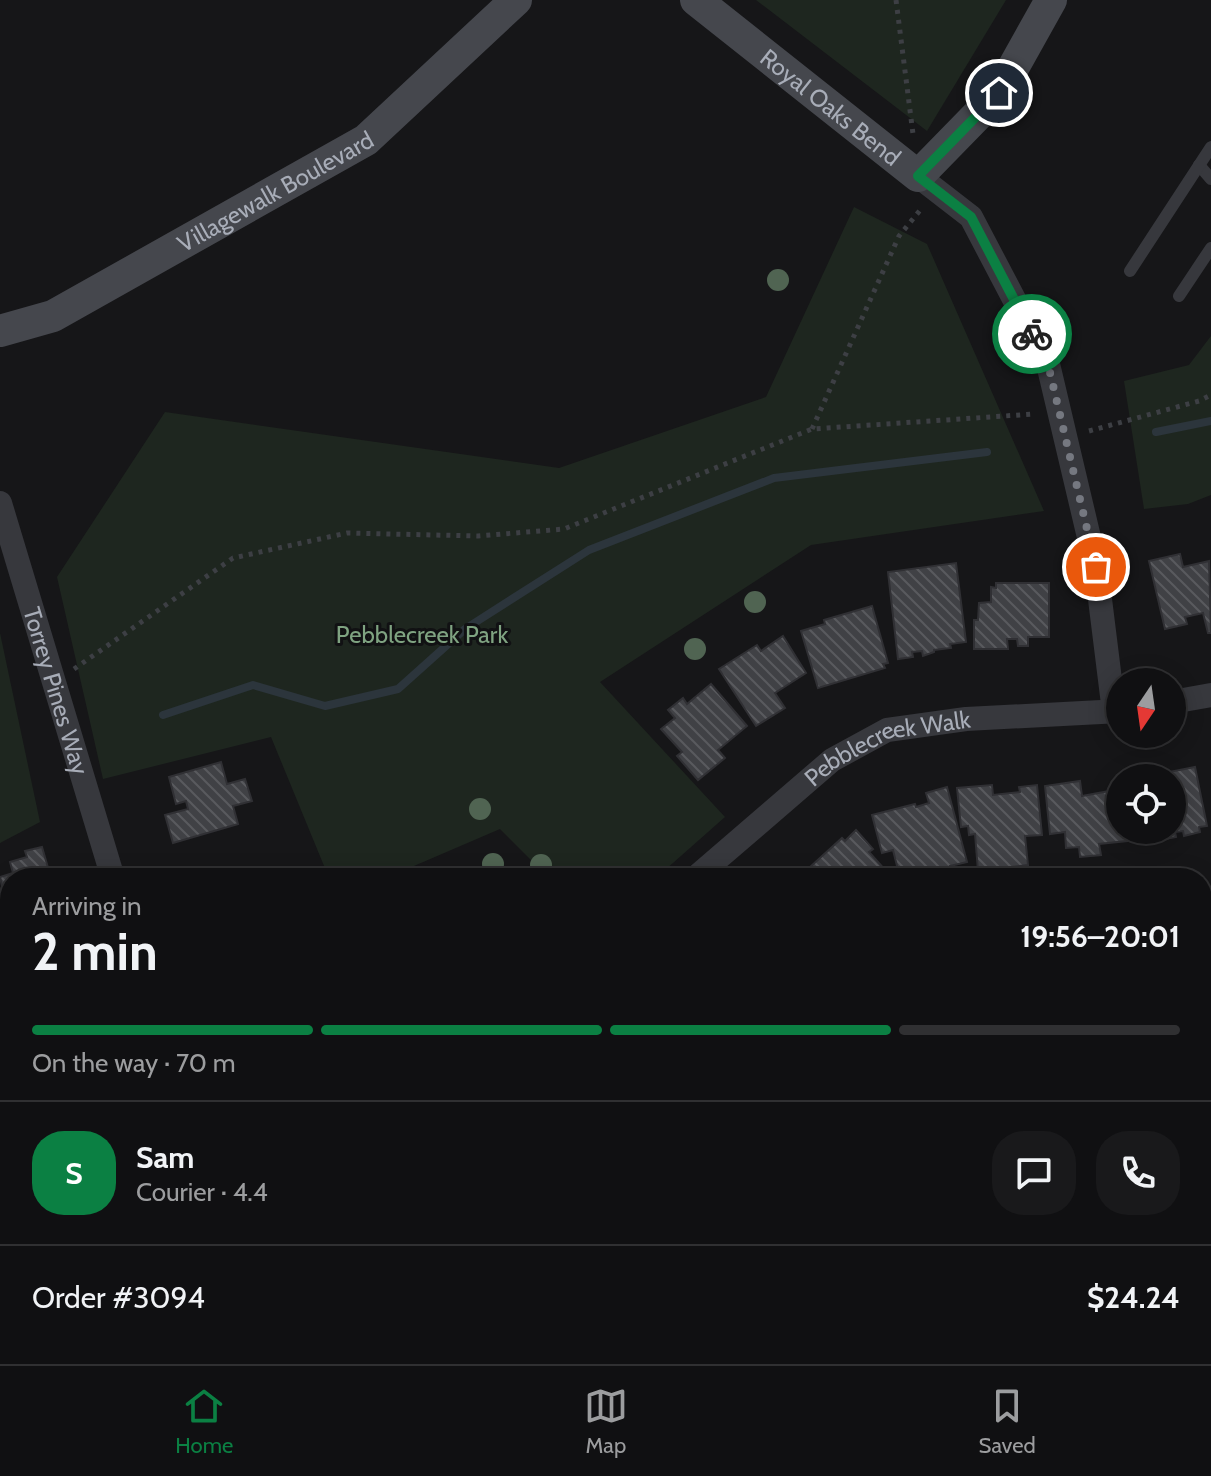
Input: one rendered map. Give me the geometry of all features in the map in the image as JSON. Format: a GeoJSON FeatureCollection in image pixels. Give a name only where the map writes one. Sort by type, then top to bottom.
{"type":"FeatureCollection","features":[{"type":"Feature","properties":{"kind":"street","name":"Villagewalk Boulevard"},"geometry":{"type":"LineString","coordinates":[[0,331],[53,316],[366,140],[516,0]]}},
{"type":"Feature","properties":{"kind":"street","name":"Royal Oaks Bend"},"geometry":{"type":"LineString","coordinates":[[696,0],[971,217],[1048,364],[1096,567],[1111,668]]}},
{"type":"Feature","properties":{"kind":"street"},"geometry":{"type":"LineString","coordinates":[[928,183],[999,93],[1051,0]]}},
{"type":"Feature","properties":{"kind":"street","name":"Torrey Pines Way"},"geometry":{"type":"LineString","coordinates":[[0,503],[110,868]]}},
{"type":"Feature","properties":{"kind":"street"},"geometry":{"type":"LineString","coordinates":[[1186,699],[1211,695]]}},
{"type":"Feature","properties":{"kind":"street","name":"Pebblecreek Walk"},"geometry":{"type":"LineString","coordinates":[[707,868],[832,760],[887,730],[966,719],[1106,713]]}},
{"type":"Feature","properties":{"kind":"lane"},"geometry":{"type":"LineString","coordinates":[[1130,271],[1211,147]]}},
{"type":"Feature","properties":{"kind":"lane"},"geometry":{"type":"LineString","coordinates":[[1199,165],[1211,179]]}},
{"type":"Feature","properties":{"kind":"lane"},"geometry":{"type":"LineString","coordinates":[[1179,296],[1211,248]]}},
{"type":"Feature","properties":{"kind":"path"},"geometry":{"type":"LineString","coordinates":[[812,429],[899,236],[928,183],[896,0]]}},
{"type":"Feature","properties":{"kind":"path"},"geometry":{"type":"LineString","coordinates":[[1065,437],[1199,401],[1211,395]]}},
{"type":"Feature","properties":{"kind":"path"},"geometry":{"type":"LineString","coordinates":[[54,682],[233,558],[347,533],[478,536],[564,529],[812,429],[1059,412]]}},
{"type":"Feature","properties":{"kind":"green space"},"geometry":{"type":"Polygon","coordinates":[[[756,0],[1006,0],[927,131],[756,0]]]}},
{"type":"Feature","properties":{"kind":"green space","name":"Pebblecreek Park"},"geometry":{"type":"Polygon","coordinates":[[[854,207],[927,244],[1044,511],[811,545],[600,682],[725,817],[667,868],[539,868],[500,829],[409,868],[325,868],[271,737],[103,779],[57,577],[165,412],[559,468],[766,397],[854,207]]]}},
{"type":"Feature","properties":{"kind":"green space"},"geometry":{"type":"Polygon","coordinates":[[[1211,336],[1211,495],[1188,504],[1144,509],[1124,381],[1189,365],[1211,336]]]}},
{"type":"Feature","properties":{"kind":"green space"},"geometry":{"type":"Polygon","coordinates":[[[0,633],[40,822],[0,843],[0,633]]]}},
{"type":"Feature","properties":{"kind":"building"},"geometry":{"type":"Polygon","coordinates":[[[1180,554],[1183,567],[1209,561],[1211,633],[1208,633],[1203,613],[1185,617],[1187,624],[1165,629],[1149,561],[1180,554]]]}},
{"type":"Feature","properties":{"kind":"building"},"geometry":{"type":"Polygon","coordinates":[[[956,563],[966,642],[950,644],[951,648],[934,650],[923,656],[922,651],[912,652],[913,657],[898,659],[888,572],[956,563]]]}},
{"type":"Feature","properties":{"kind":"building"},"geometry":{"type":"Polygon","coordinates":[[[996,583],[1049,583],[1049,637],[1028,637],[1028,646],[1018,646],[1017,639],[1007,639],[1008,649],[974,649],[974,620],[978,620],[979,603],[991,602],[991,587],[996,588],[996,583]]]}},
{"type":"Feature","properties":{"kind":"building"},"geometry":{"type":"Polygon","coordinates":[[[872,606],[888,663],[883,664],[885,668],[818,688],[801,631],[825,624],[824,620],[872,606]]]}},
{"type":"Feature","properties":{"kind":"building"},"geometry":{"type":"Polygon","coordinates":[[[783,636],[806,673],[775,693],[785,708],[756,726],[719,669],[757,645],[761,651],[783,636]]]}},
{"type":"Feature","properties":{"kind":"building"},"geometry":{"type":"Polygon","coordinates":[[[711,684],[747,726],[718,750],[725,758],[698,780],[677,756],[682,752],[661,729],[675,718],[668,710],[683,698],[687,704],[711,684]]]}},
{"type":"Feature","properties":{"kind":"building"},"geometry":{"type":"Polygon","coordinates":[[[221,762],[227,784],[245,779],[252,801],[233,806],[238,824],[173,843],[165,815],[188,809],[186,801],[176,804],[169,777],[221,762]]]}},
{"type":"Feature","properties":{"kind":"building"},"geometry":{"type":"Polygon","coordinates":[[[1195,767],[1207,826],[1199,827],[1200,832],[1186,836],[1186,769],[1195,767]]]}},
{"type":"Feature","properties":{"kind":"building"},"geometry":{"type":"Polygon","coordinates":[[[1080,781],[1082,796],[1106,792],[1106,843],[1099,844],[1101,855],[1080,857],[1079,847],[1066,848],[1065,832],[1050,834],[1045,786],[1080,781]]]}},
{"type":"Feature","properties":{"kind":"building"},"geometry":{"type":"Polygon","coordinates":[[[992,785],[993,795],[1020,792],[1019,787],[1037,785],[1042,835],[1025,836],[1028,865],[978,868],[975,834],[969,835],[968,826],[961,827],[957,788],[992,785]]]}},
{"type":"Feature","properties":{"kind":"building"},"geometry":{"type":"Polygon","coordinates":[[[947,787],[967,862],[951,868],[898,868],[893,850],[882,853],[872,815],[929,803],[926,793],[947,787]]]}},
{"type":"Feature","properties":{"kind":"building"},"geometry":{"type":"Polygon","coordinates":[[[856,830],[873,849],[869,852],[883,868],[809,868],[842,838],[845,841],[856,830]]]}},
{"type":"Feature","properties":{"kind":"building"},"geometry":{"type":"Polygon","coordinates":[[[42,847],[48,868],[12,868],[10,862],[27,857],[25,851],[42,847]]]}},
{"type":"Feature","properties":{"kind":"waterway"},"geometry":{"type":"LineString","coordinates":[[1156,432],[1211,421]]}},
{"type":"Feature","properties":{"kind":"waterway"},"geometry":{"type":"LineString","coordinates":[[163,715],[253,685],[325,706],[398,689],[465,629],[589,550],[774,478],[987,452]]}},
{"type":"Feature","properties":{"kind":"way so far"},"geometry":{"type":"LineString","coordinates":[[1032,334],[1048,364],[1096,567]]}},
{"type":"Feature","properties":{"kind":"route"},"geometry":{"type":"LineString","coordinates":[[999,93],[918,176],[971,217],[1032,334]]}}]}
